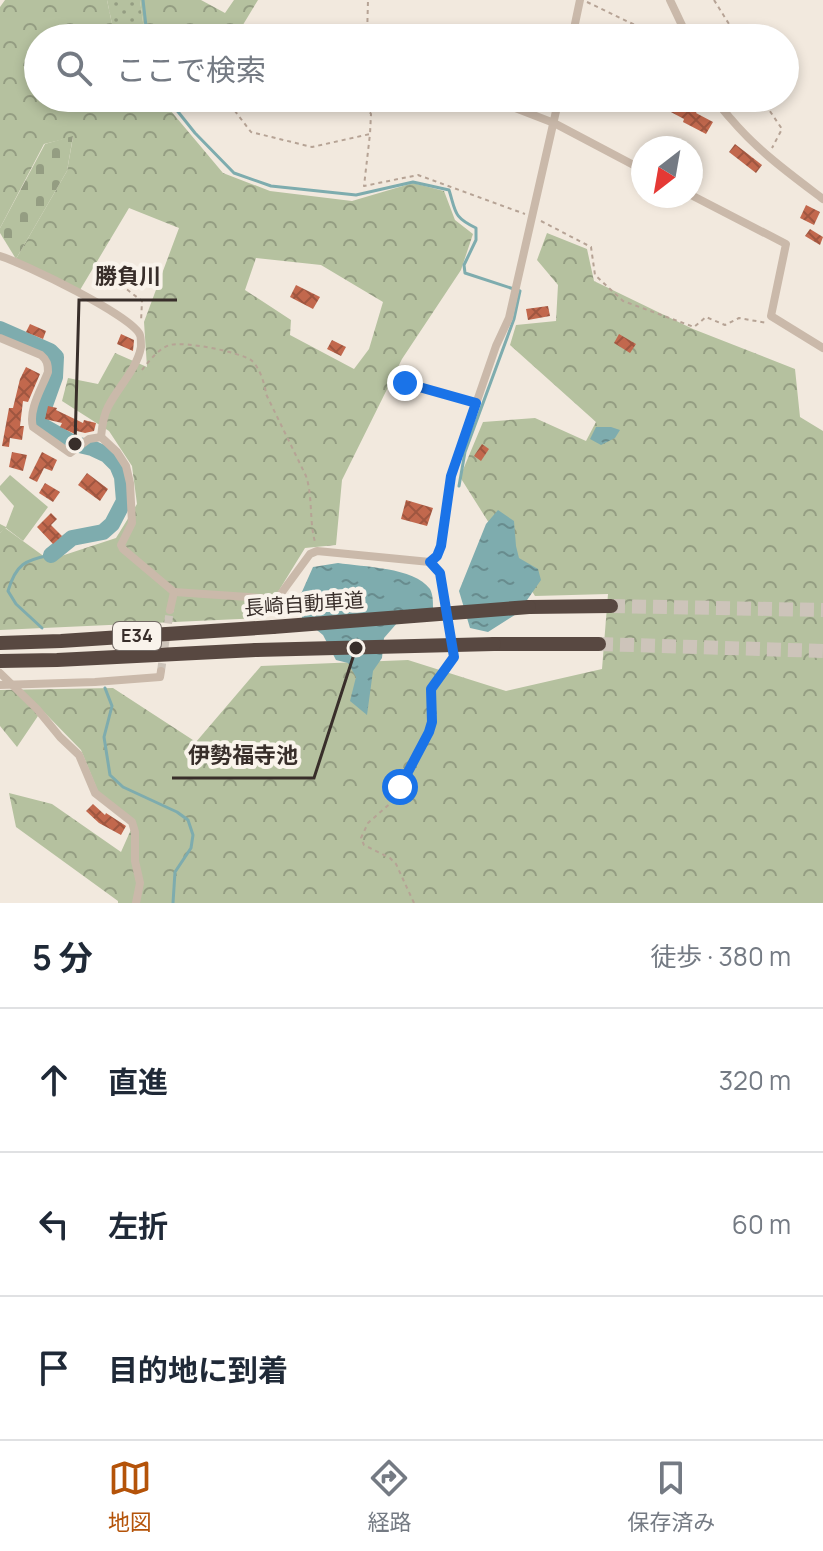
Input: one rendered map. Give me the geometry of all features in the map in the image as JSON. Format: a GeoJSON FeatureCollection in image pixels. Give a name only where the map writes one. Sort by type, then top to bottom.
{"type":"FeatureCollection","features":[{"type":"Feature","properties":{"kind":"highway","name":"長崎自動車道"},"geometry":{"type":"LineString","coordinates":[[0,643],[273,627],[529,607],[611,606]]}},
{"type":"Feature","properties":{"kind":"highway","name":"長崎自動車道"},"geometry":{"type":"LineString","coordinates":[[0,661],[256,650],[599,644]]}},
{"type":"Feature","properties":{"kind":"street"},"geometry":{"type":"LineString","coordinates":[[576,24],[582,0]]}},
{"type":"Feature","properties":{"kind":"street"},"geometry":{"type":"LineString","coordinates":[[670,0],[681,24]]}},
{"type":"Feature","properties":{"kind":"street"},"geometry":{"type":"LineString","coordinates":[[525,112],[554,123],[631,164]]}},
{"type":"Feature","properties":{"kind":"street"},"geometry":{"type":"LineString","coordinates":[[430,562],[441,546],[451,476],[496,346],[509,318],[556,112]]}},
{"type":"Feature","properties":{"kind":"street"},"geometry":{"type":"LineString","coordinates":[[725,112],[767,157],[823,199]]}},
{"type":"Feature","properties":{"kind":"street"},"geometry":{"type":"LineString","coordinates":[[703,201],[786,244],[771,316],[823,348]]}},
{"type":"Feature","properties":{"kind":"street"},"geometry":{"type":"LineString","coordinates":[[0,256],[99,304],[141,335],[138,356],[107,408],[101,437]]}},
{"type":"Feature","properties":{"kind":"street"},"geometry":{"type":"LineString","coordinates":[[0,338],[46,359],[48,372],[31,420],[39,433],[70,453],[83,442],[101,437]]}},
{"type":"Feature","properties":{"kind":"street"},"geometry":{"type":"LineString","coordinates":[[101,437],[122,459],[130,483],[132,523],[121,545],[174,592],[277,599],[310,554],[317,551],[430,562],[440,573],[454,657]]}},
{"type":"Feature","properties":{"kind":"street"},"geometry":{"type":"LineString","coordinates":[[170,610],[174,592]]}},
{"type":"Feature","properties":{"kind":"street"},"geometry":{"type":"LineString","coordinates":[[0,685],[160,677],[161,671]]}},
{"type":"Feature","properties":{"kind":"street"},"geometry":{"type":"LineString","coordinates":[[0,673],[79,755],[95,793],[132,822],[140,883],[136,903]]}},
{"type":"Feature","properties":{"kind":"path"},"geometry":{"type":"LineString","coordinates":[[367,24],[368,0]]}},
{"type":"Feature","properties":{"kind":"path"},"geometry":{"type":"LineString","coordinates":[[582,0],[633,24]]}},
{"type":"Feature","properties":{"kind":"path"},"geometry":{"type":"LineString","coordinates":[[714,0],[729,24]]}},
{"type":"Feature","properties":{"kind":"path"},"geometry":{"type":"LineString","coordinates":[[236,112],[251,132],[312,147],[370,134]]}},
{"type":"Feature","properties":{"kind":"path"},"geometry":{"type":"LineString","coordinates":[[370,112],[364,186],[418,175],[533,217],[591,247],[595,275],[623,301],[694,327],[706,317],[725,325],[739,318],[768,323],[771,316]]}},
{"type":"Feature","properties":{"kind":"path"},"geometry":{"type":"LineString","coordinates":[[767,157],[782,129],[770,112]]}},
{"type":"Feature","properties":{"kind":"path"},"geometry":{"type":"LineString","coordinates":[[108,275],[142,301],[141,335]]}},
{"type":"Feature","properties":{"kind":"path"},"geometry":{"type":"LineString","coordinates":[[140,371],[171,344],[209,347],[254,362],[310,488],[311,527],[317,551]]}},
{"type":"Feature","properties":{"kind":"path"},"geometry":{"type":"LineString","coordinates":[[405,383],[476,403]]}},
{"type":"Feature","properties":{"kind":"path"},"geometry":{"type":"LineString","coordinates":[[414,903],[396,864],[364,845],[361,838],[368,823],[394,800],[429,732],[432,722],[431,689],[454,657]]}},
{"type":"Feature","properties":{"kind":"green space"},"geometry":{"type":"Polygon","coordinates":[[[5,0],[107,0],[112,24],[24,24],[24,112],[172,112],[223,173],[270,191],[352,201],[413,183],[444,191],[455,220],[473,234],[461,270],[402,359],[342,480],[336,545],[305,548],[262,618],[0,630],[0,533],[5,528],[49,560],[116,538],[137,504],[132,466],[109,431],[62,401],[68,378],[98,384],[115,353],[147,367],[144,322],[179,228],[129,208],[80,290],[16,259],[67,171],[73,137],[44,144],[0,228],[0,7],[5,0]],[[256,258],[245,290],[291,320],[290,335],[354,369],[369,349],[383,302],[321,265],[256,258]]]}},
{"type":"Feature","properties":{"kind":"green space"},"geometry":{"type":"Polygon","coordinates":[[[107,0],[140,0],[143,24],[112,24],[107,0]]]}},
{"type":"Feature","properties":{"kind":"green space"},"geometry":{"type":"Polygon","coordinates":[[[140,0],[201,0],[225,13],[234,0],[258,0],[243,24],[143,24],[140,0]]]}},
{"type":"Feature","properties":{"kind":"green space"},"geometry":{"type":"Polygon","coordinates":[[[73,136],[67,171],[16,259],[0,228],[45,144],[73,136]]]}},
{"type":"Feature","properties":{"kind":"green space"},"geometry":{"type":"Polygon","coordinates":[[[547,233],[587,249],[594,281],[693,329],[795,369],[800,417],[823,431],[823,903],[118,903],[16,827],[9,793],[52,804],[121,852],[133,825],[99,794],[81,750],[42,710],[17,747],[0,726],[0,690],[113,688],[196,742],[261,666],[408,660],[506,691],[602,669],[608,594],[535,596],[460,477],[483,422],[535,418],[586,441],[596,422],[510,345],[516,325],[556,321],[558,285],[537,260],[547,233]]]}},
{"type":"Feature","properties":{"kind":"green space"},"geometry":{"type":"Polygon","coordinates":[[[10,475],[48,507],[23,541],[6,528],[0,533],[0,524],[6,527],[14,506],[0,490],[10,475]]]}},
{"type":"Feature","properties":{"kind":"water"},"geometry":{"type":"Polygon","coordinates":[[[596,427],[620,430],[615,438],[601,445],[590,439],[596,427]]]}},
{"type":"Feature","properties":{"kind":"water"},"geometry":{"type":"Polygon","coordinates":[[[498,510],[514,521],[519,558],[538,569],[541,580],[518,613],[488,632],[470,628],[459,591],[486,524],[498,510]]]}},
{"type":"Feature","properties":{"kind":"water"},"geometry":{"type":"Polygon","coordinates":[[[338,563],[387,569],[412,576],[430,589],[432,596],[433,608],[398,622],[384,638],[382,658],[373,671],[367,715],[350,701],[356,677],[348,663],[336,660],[323,635],[302,618],[301,594],[313,567],[338,563]]]}},
{"type":"Feature","properties":{"kind":"building"},"geometry":{"type":"Polygon","coordinates":[[[671,112],[697,112],[713,122],[706,134],[683,122],[684,119],[671,112]]]}},
{"type":"Feature","properties":{"kind":"building"},"geometry":{"type":"Polygon","coordinates":[[[735,144],[762,165],[756,173],[729,152],[735,144]]]}},
{"type":"Feature","properties":{"kind":"building"},"geometry":{"type":"Polygon","coordinates":[[[806,205],[820,212],[814,225],[800,218],[806,205]]]}},
{"type":"Feature","properties":{"kind":"building"},"geometry":{"type":"Polygon","coordinates":[[[810,229],[823,237],[820,245],[805,236],[810,229]]]}},
{"type":"Feature","properties":{"kind":"building"},"geometry":{"type":"Polygon","coordinates":[[[296,285],[320,297],[313,309],[290,297],[296,285]]]}},
{"type":"Feature","properties":{"kind":"building"},"geometry":{"type":"Polygon","coordinates":[[[548,306],[550,316],[528,320],[526,309],[548,306]]]}},
{"type":"Feature","properties":{"kind":"building"},"geometry":{"type":"Polygon","coordinates":[[[30,324],[46,331],[43,339],[26,332],[30,324]]]}},
{"type":"Feature","properties":{"kind":"building"},"geometry":{"type":"Polygon","coordinates":[[[121,334],[134,340],[133,351],[117,344],[121,334]]]}},
{"type":"Feature","properties":{"kind":"building"},"geometry":{"type":"Polygon","coordinates":[[[619,334],[636,344],[630,353],[614,343],[619,334]]]}},
{"type":"Feature","properties":{"kind":"building"},"geometry":{"type":"Polygon","coordinates":[[[332,340],[346,347],[341,356],[327,349],[332,340]]]}},
{"type":"Feature","properties":{"kind":"building"},"geometry":{"type":"Polygon","coordinates":[[[26,367],[40,374],[28,402],[23,401],[22,440],[10,438],[9,447],[2,446],[9,408],[13,408],[26,367]]]}},
{"type":"Feature","properties":{"kind":"building"},"geometry":{"type":"Polygon","coordinates":[[[48,406],[83,423],[84,420],[96,423],[94,431],[77,431],[75,434],[60,427],[62,423],[45,419],[48,406]]]}},
{"type":"Feature","properties":{"kind":"building"},"geometry":{"type":"Polygon","coordinates":[[[482,444],[489,449],[481,461],[474,456],[482,444]]]}},
{"type":"Feature","properties":{"kind":"building"},"geometry":{"type":"Polygon","coordinates":[[[12,452],[27,455],[23,471],[9,467],[12,452]]]}},
{"type":"Feature","properties":{"kind":"building"},"geometry":{"type":"Polygon","coordinates":[[[42,452],[57,460],[52,471],[44,468],[37,482],[29,478],[42,452]]]}},
{"type":"Feature","properties":{"kind":"building"},"geometry":{"type":"Polygon","coordinates":[[[87,473],[108,489],[100,501],[78,485],[87,473]]]}},
{"type":"Feature","properties":{"kind":"building"},"geometry":{"type":"Polygon","coordinates":[[[45,483],[60,492],[53,502],[39,493],[45,483]]]}},
{"type":"Feature","properties":{"kind":"building"},"geometry":{"type":"Polygon","coordinates":[[[406,500],[433,508],[427,526],[401,519],[406,500]]]}},
{"type":"Feature","properties":{"kind":"building"},"geometry":{"type":"Polygon","coordinates":[[[51,513],[57,519],[51,525],[62,536],[53,544],[37,527],[51,513]]]}},
{"type":"Feature","properties":{"kind":"building"},"geometry":{"type":"Polygon","coordinates":[[[93,804],[105,815],[126,826],[121,835],[99,823],[86,811],[93,804]]]}},
{"type":"Feature","properties":{"kind":"waterway"},"geometry":{"type":"LineString","coordinates":[[143,0],[146,24]]}},
{"type":"Feature","properties":{"kind":"waterway"},"geometry":{"type":"LineString","coordinates":[[178,112],[234,173],[271,186],[356,195],[413,182],[449,190],[459,217],[476,228],[476,240],[464,265],[465,273],[520,291],[514,319],[465,452],[459,486]]}},
{"type":"Feature","properties":{"kind":"waterway"},"geometry":{"type":"LineString","coordinates":[[0,329],[50,351],[56,357],[55,377],[40,419],[43,426],[75,444],[107,455],[117,465],[122,477],[124,501],[112,524],[103,532],[72,538],[51,555]]}},
{"type":"Feature","properties":{"kind":"waterway"},"geometry":{"type":"LineString","coordinates":[[42,628],[16,604],[8,591],[18,569],[34,559],[51,555]]}},
{"type":"Feature","properties":{"kind":"waterway"},"geometry":{"type":"LineString","coordinates":[[105,688],[112,706],[104,737],[110,775],[123,787],[177,812],[188,820],[193,835],[191,848],[175,872],[173,903]]}},
{"type":"Feature","properties":{"kind":"tunnel"},"geometry":{"type":"LineString","coordinates":[[611,606],[823,610]]}},
{"type":"Feature","properties":{"kind":"tunnel"},"geometry":{"type":"LineString","coordinates":[[161,671],[170,610]]}},
{"type":"Feature","properties":{"kind":"tunnel"},"geometry":{"type":"LineString","coordinates":[[599,644],[823,651]]}},
{"type":"Feature","properties":{"kind":"place","name":"勝負川"},"geometry":{"type":"Point","coordinates":[75,444]}},
{"type":"Feature","properties":{"kind":"place","name":"伊勢福寺池"},"geometry":{"type":"Point","coordinates":[356,648]}},
{"type":"Feature","properties":{"kind":"route"},"geometry":{"type":"LineString","coordinates":[[400,787],[429,732],[432,722],[431,689],[454,657],[440,573],[430,562],[441,546],[451,476],[476,403],[405,383]]}}]}
